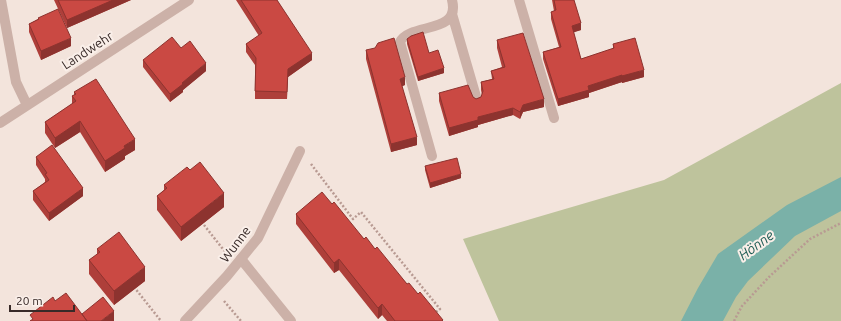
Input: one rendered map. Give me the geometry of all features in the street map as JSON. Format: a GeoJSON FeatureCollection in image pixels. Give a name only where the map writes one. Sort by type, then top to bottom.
{"type":"FeatureCollection","features":[{"type":"Feature","properties":{"kind":"street"},"geometry":{"type":"LineString","coordinates":[[1,0],[16,82],[26,105]]}},
{"type":"Feature","properties":{"kind":"street","name":"Landwehr"},"geometry":{"type":"LineString","coordinates":[[0,123],[188,0]]}},
{"type":"Feature","properties":{"kind":"street"},"geometry":{"type":"LineString","coordinates":[[432,156],[400,42],[405,35],[445,22],[452,14],[454,6],[452,0]]}},
{"type":"Feature","properties":{"kind":"street"},"geometry":{"type":"LineString","coordinates":[[519,0],[554,118]]}},
{"type":"Feature","properties":{"kind":"street"},"geometry":{"type":"LineString","coordinates":[[452,14],[477,100]]}},
{"type":"Feature","properties":{"kind":"street","name":"Wunne"},"geometry":{"type":"LineString","coordinates":[[185,321],[215,290],[258,238],[300,151]]}},
{"type":"Feature","properties":{"kind":"street"},"geometry":{"type":"LineString","coordinates":[[238,263],[290,321]]}},
{"type":"Feature","properties":{"kind":"path"},"geometry":{"type":"LineString","coordinates":[[300,151],[353,218],[361,212],[440,309],[436,312],[440,316]]}},
{"type":"Feature","properties":{"kind":"path"},"geometry":{"type":"LineString","coordinates":[[734,321],[742,306],[810,238],[841,223]]}},
{"type":"Feature","properties":{"kind":"path"},"geometry":{"type":"LineString","coordinates":[[204,225],[238,263]]}},
{"type":"Feature","properties":{"kind":"path"},"geometry":{"type":"LineString","coordinates":[[134,287],[161,321]]}},
{"type":"Feature","properties":{"kind":"path"},"geometry":{"type":"LineString","coordinates":[[215,290],[241,321]]}},
{"type":"Feature","properties":{"kind":"green space"},"geometry":{"type":"Polygon","coordinates":[[[841,83],[841,321],[499,321],[463,239],[664,180],[841,83]]]}},
{"type":"Feature","properties":{"kind":"water","name":"Hönne"},"geometry":{"type":"Polygon","coordinates":[[[841,177],[841,211],[795,236],[748,281],[736,297],[723,321],[681,321],[718,254],[787,205],[841,177]]]}},
{"type":"Feature","properties":{"kind":"building"},"geometry":{"type":"Polygon","coordinates":[[[58,0],[113,0],[67,20],[58,0]]]}},
{"type":"Feature","properties":{"kind":"building"},"geometry":{"type":"Polygon","coordinates":[[[241,0],[277,0],[312,53],[288,69],[287,92],[255,91],[256,58],[246,44],[262,33],[241,0]]]}},
{"type":"Feature","properties":{"kind":"building"},"geometry":{"type":"Polygon","coordinates":[[[554,0],[574,0],[581,23],[572,26],[581,59],[614,48],[613,44],[635,38],[644,70],[622,75],[588,86],[589,90],[558,99],[543,52],[561,47],[551,12],[556,10],[554,0]]]}},
{"type":"Feature","properties":{"kind":"building"},"geometry":{"type":"Polygon","coordinates":[[[58,9],[71,38],[41,51],[29,24],[58,9]]]}},
{"type":"Feature","properties":{"kind":"building"},"geometry":{"type":"Polygon","coordinates":[[[423,32],[429,53],[438,50],[444,68],[418,77],[407,39],[423,32]]]}},
{"type":"Feature","properties":{"kind":"building"},"geometry":{"type":"Polygon","coordinates":[[[523,33],[544,99],[523,105],[520,112],[513,108],[478,117],[478,120],[449,128],[439,93],[468,85],[473,97],[476,99],[481,97],[483,91],[481,82],[494,79],[491,71],[505,67],[497,40],[523,33]]]}},
{"type":"Feature","properties":{"kind":"building"},"geometry":{"type":"Polygon","coordinates":[[[172,37],[181,48],[190,41],[206,63],[170,94],[143,60],[172,37]]]}},
{"type":"Feature","properties":{"kind":"building"},"geometry":{"type":"Polygon","coordinates":[[[394,38],[405,77],[400,79],[417,137],[391,144],[366,50],[375,48],[378,43],[394,38]]]}},
{"type":"Feature","properties":{"kind":"building"},"geometry":{"type":"Polygon","coordinates":[[[96,79],[135,139],[124,146],[125,148],[105,161],[80,121],[55,138],[45,122],[76,101],[72,96],[76,94],[74,92],[96,79]]]}},
{"type":"Feature","properties":{"kind":"building"},"geometry":{"type":"Polygon","coordinates":[[[52,145],[83,188],[49,213],[33,191],[49,180],[45,174],[47,173],[36,157],[52,145]]]}},
{"type":"Feature","properties":{"kind":"building"},"geometry":{"type":"Polygon","coordinates":[[[457,158],[461,174],[430,183],[425,166],[457,158]]]}},
{"type":"Feature","properties":{"kind":"building"},"geometry":{"type":"Polygon","coordinates":[[[200,162],[224,193],[181,227],[157,196],[167,188],[164,185],[187,167],[190,170],[200,162]]]}},
{"type":"Feature","properties":{"kind":"building"},"geometry":{"type":"Polygon","coordinates":[[[322,192],[332,204],[334,202],[364,239],[366,237],[375,249],[377,247],[407,284],[409,283],[418,294],[420,292],[443,320],[442,321],[395,321],[382,304],[378,308],[339,259],[334,263],[296,214],[322,192]]]}},
{"type":"Feature","properties":{"kind":"building"},"geometry":{"type":"Polygon","coordinates":[[[119,232],[145,267],[114,291],[89,260],[100,252],[97,249],[119,232]]]}},
{"type":"Feature","properties":{"kind":"building"},"geometry":{"type":"Polygon","coordinates":[[[66,293],[87,321],[30,321],[33,319],[30,315],[53,297],[55,301],[66,293]]]}},
{"type":"Feature","properties":{"kind":"building"},"geometry":{"type":"Polygon","coordinates":[[[103,297],[114,311],[101,321],[87,321],[82,314],[103,297]]]}}]}
